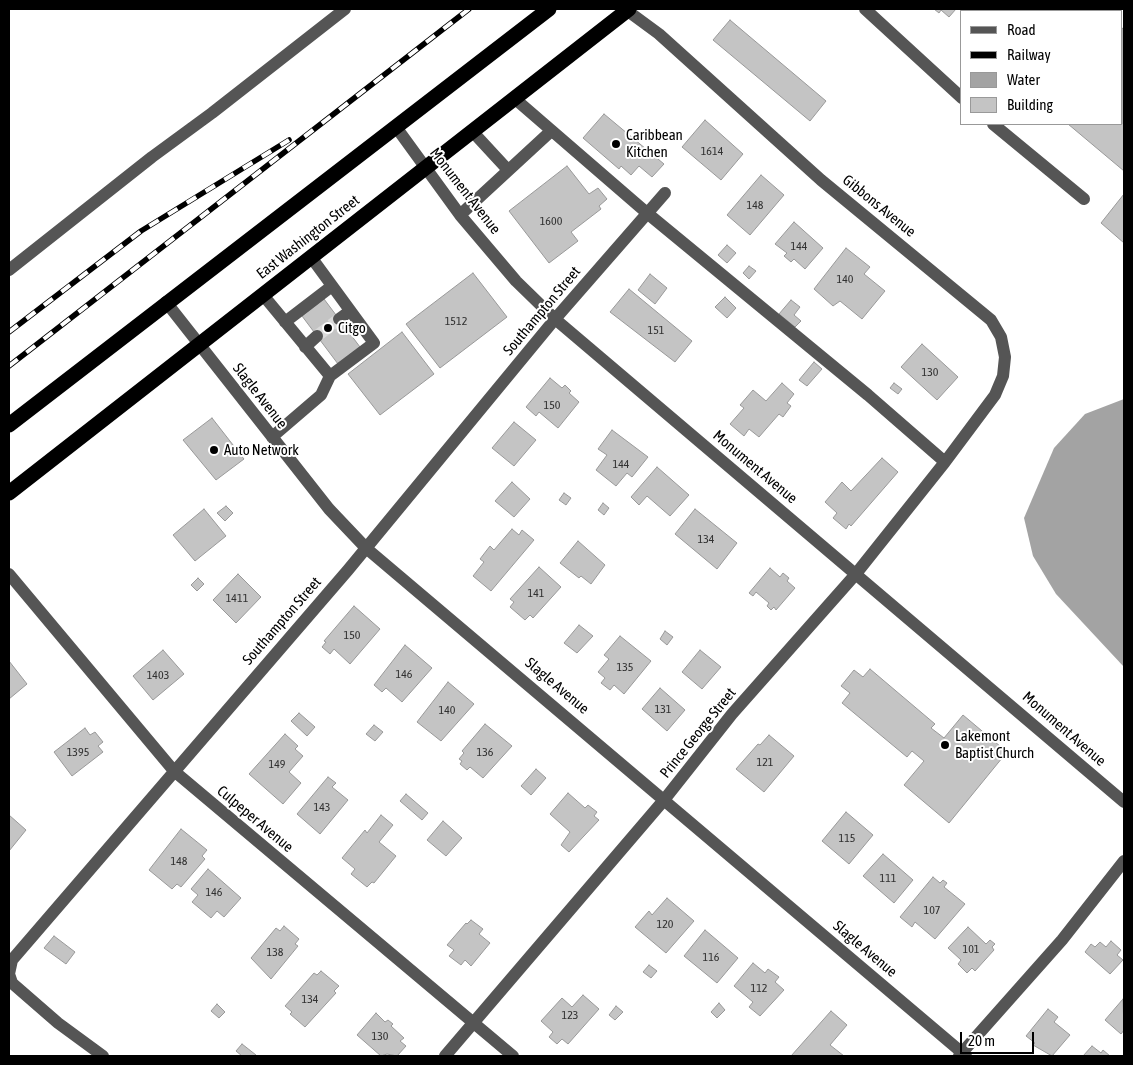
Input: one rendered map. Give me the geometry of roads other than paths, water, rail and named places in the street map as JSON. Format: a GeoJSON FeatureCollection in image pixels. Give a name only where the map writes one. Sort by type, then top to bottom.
{"type":"FeatureCollection","features":[{"type":"Feature","properties":{"kind":"highway"},"geometry":{"type":"LineString","coordinates":[[9,425],[166,302],[550,9]]}},
{"type":"Feature","properties":{"kind":"highway","name":"East Washington Street"},"geometry":{"type":"LineString","coordinates":[[9,493],[627,9]]}},
{"type":"Feature","properties":{"kind":"street"},"geometry":{"type":"LineString","coordinates":[[9,270],[152,157],[212,113],[345,9]]}},
{"type":"Feature","properties":{"kind":"street","name":"Gibbons Avenue"},"geometry":{"type":"LineString","coordinates":[[627,9],[659,34],[821,180],[991,320],[1001,337],[1005,356],[1003,376],[995,395],[945,462]]}},
{"type":"Feature","properties":{"kind":"street"},"geometry":{"type":"LineString","coordinates":[[865,9],[960,96]]}},
{"type":"Feature","properties":{"kind":"street"},"geometry":{"type":"LineString","coordinates":[[514,98],[550,132],[868,395],[945,462]]}},
{"type":"Feature","properties":{"kind":"street"},"geometry":{"type":"LineString","coordinates":[[994,125],[1084,199]]}},
{"type":"Feature","properties":{"kind":"street","name":"Monument Avenue"},"geometry":{"type":"LineString","coordinates":[[396,127],[460,214],[516,281],[556,319],[1124,802]]}},
{"type":"Feature","properties":{"kind":"street"},"geometry":{"type":"LineString","coordinates":[[472,131],[508,170]]}},
{"type":"Feature","properties":{"kind":"street"},"geometry":{"type":"LineString","coordinates":[[460,214],[550,132]]}},
{"type":"Feature","properties":{"kind":"street","name":"Southampton Street"},"geometry":{"type":"LineString","coordinates":[[103,1056],[87,1052],[12,983],[9,974],[12,960],[366,548],[556,319],[664,194]]}},
{"type":"Feature","properties":{"kind":"street"},"geometry":{"type":"LineString","coordinates":[[272,437],[321,396],[330,376],[374,343],[311,257]]}},
{"type":"Feature","properties":{"kind":"street"},"geometry":{"type":"LineString","coordinates":[[285,322],[332,286]]}},
{"type":"Feature","properties":{"kind":"street"},"geometry":{"type":"LineString","coordinates":[[263,295],[330,376]]}},
{"type":"Feature","properties":{"kind":"street","name":"Slagle Avenue"},"geometry":{"type":"LineString","coordinates":[[166,302],[329,509],[366,548],[963,1055]]}},
{"type":"Feature","properties":{"kind":"street"},"geometry":{"type":"LineString","coordinates":[[339,319],[350,311]]}},
{"type":"Feature","properties":{"kind":"street"},"geometry":{"type":"LineString","coordinates":[[305,347],[317,336]]}},
{"type":"Feature","properties":{"kind":"street","name":"Prince George Street"},"geometry":{"type":"LineString","coordinates":[[445,1056],[664,800],[732,714],[855,574],[945,462]]}},
{"type":"Feature","properties":{"kind":"street","name":"Culpeper Avenue"},"geometry":{"type":"LineString","coordinates":[[9,574],[174,771],[513,1056]]}},
{"type":"Feature","properties":{"kind":"street"},"geometry":{"type":"LineString","coordinates":[[963,1055],[1062,940],[1124,861]]}},
{"type":"Feature","properties":{"kind":"water"},"geometry":{"type":"Polygon","coordinates":[[[1124,399],[1124,667],[1056,594],[1033,556],[1024,518],[1054,448],[1085,414],[1124,399]]]}},
{"type":"Feature","properties":{"kind":"tunnel"},"geometry":{"type":"LineString","coordinates":[[317,336],[339,319]]}},
{"type":"Feature","properties":{"kind":"railway"},"geometry":{"type":"LineString","coordinates":[[9,366],[469,9]]}},
{"type":"Feature","properties":{"kind":"railway"},"geometry":{"type":"LineString","coordinates":[[9,332],[141,231],[289,140]]}},
{"type":"Feature","properties":{"kind":"place","name":"Caribbean Kitchen"},"geometry":{"type":"Point","coordinates":[616,144]}},
{"type":"Feature","properties":{"kind":"place","name":"Citgo"},"geometry":{"type":"Point","coordinates":[328,328]}},
{"type":"Feature","properties":{"kind":"place","name":"Auto Network"},"geometry":{"type":"Point","coordinates":[214,450]}},
{"type":"Feature","properties":{"kind":"place","name":"Lakemont Baptist Church"},"geometry":{"type":"Point","coordinates":[945,745]}}]}
